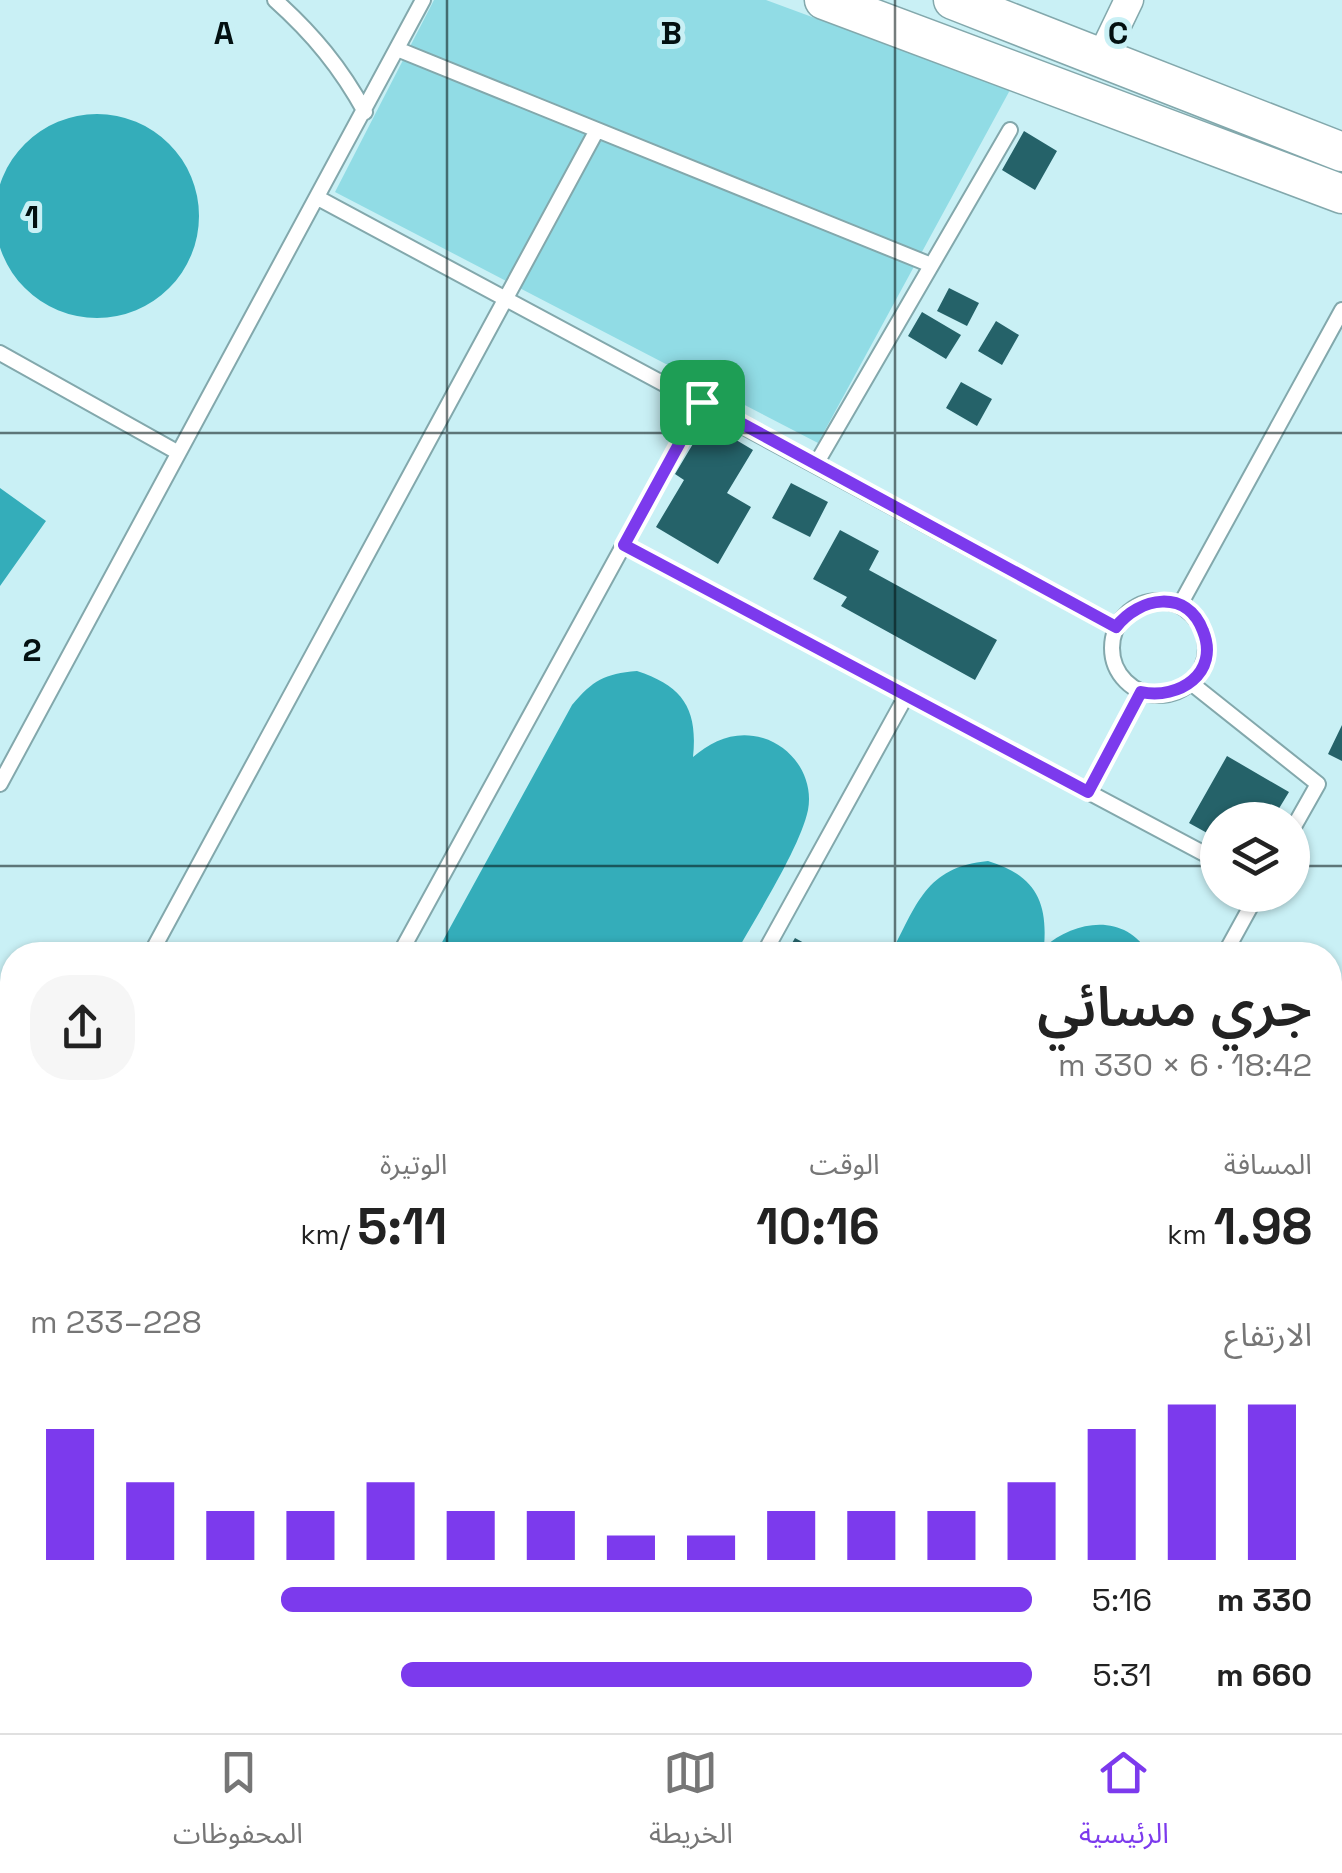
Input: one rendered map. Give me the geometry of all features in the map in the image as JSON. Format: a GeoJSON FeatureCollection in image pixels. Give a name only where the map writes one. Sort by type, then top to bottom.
{"type":"FeatureCollection","features":[{"type":"Feature","properties":{"kind":"street"},"geometry":{"type":"LineString","coordinates":[[824,0],[1342,194]]}},
{"type":"Feature","properties":{"kind":"street"},"geometry":{"type":"LineString","coordinates":[[953,0],[1003,8],[1102,58],[1342,152]]}},
{"type":"Feature","properties":{"kind":"street"},"geometry":{"type":"LineString","coordinates":[[1102,58],[1129,0]]}},
{"type":"Feature","properties":{"kind":"lane"},"geometry":{"type":"LineString","coordinates":[[275,0],[320,43],[344,73],[365,112]]}},
{"type":"Feature","properties":{"kind":"lane"},"geometry":{"type":"LineString","coordinates":[[0,784],[422,0]]}},
{"type":"Feature","properties":{"kind":"lane"},"geometry":{"type":"LineString","coordinates":[[397,49],[931,265]]}},
{"type":"Feature","properties":{"kind":"lane"},"geometry":{"type":"LineString","coordinates":[[157,942],[597,130]]}},
{"type":"Feature","properties":{"kind":"lane"},"geometry":{"type":"LineString","coordinates":[[816,464],[1010,130]]}},
{"type":"Feature","properties":{"kind":"lane"},"geometry":{"type":"LineString","coordinates":[[318,198],[1116,627]]}},
{"type":"Feature","properties":{"kind":"lane"},"geometry":{"type":"LineString","coordinates":[[1180,605],[1342,310]]}},
{"type":"Feature","properties":{"kind":"lane"},"geometry":{"type":"LineString","coordinates":[[0,353],[177,452]]}},
{"type":"Feature","properties":{"kind":"lane"},"geometry":{"type":"LineString","coordinates":[[406,942],[702,402]]}},
{"type":"Feature","properties":{"kind":"lane"},"geometry":{"type":"LineString","coordinates":[[624,545],[1200,851]]}},
{"type":"Feature","properties":{"kind":"lane"},"geometry":{"type":"LineString","coordinates":[[1162,600],[1180,605],[1195,616],[1204,632],[1207,650],[1202,668],[1191,683],[1175,692],[1141,692],[1124,679],[1114,663],[1116,627],[1128,612],[1144,603],[1162,600]]}},
{"type":"Feature","properties":{"kind":"lane"},"geometry":{"type":"LineString","coordinates":[[1191,683],[1318,784],[1308,802]]}},
{"type":"Feature","properties":{"kind":"lane"},"geometry":{"type":"LineString","coordinates":[[1088,792],[1141,692]]}},
{"type":"Feature","properties":{"kind":"lane"},"geometry":{"type":"LineString","coordinates":[[770,942],[906,696]]}},
{"type":"Feature","properties":{"kind":"lane"},"geometry":{"type":"LineString","coordinates":[[1231,942],[1248,912]]}},
{"type":"Feature","properties":{"kind":"shaded area"},"geometry":{"type":"Polygon","coordinates":[[[434,0],[766,0],[1010,90],[818,443],[335,192],[434,0]]]}},
{"type":"Feature","properties":{"kind":"shaded area"},"geometry":{"type":"Polygon","coordinates":[[[77,116],[117,116],[154,131],[182,159],[197,196],[197,236],[182,273],[154,301],[117,316],[77,316],[40,301],[12,273],[-1,242],[-1,190],[12,159],[40,131],[77,116]]]}},
{"type":"Feature","properties":{"kind":"shaded area"},"geometry":{"type":"Polygon","coordinates":[[[0,488],[46,521],[0,586],[0,488]]]}},
{"type":"Feature","properties":{"kind":"shaded area"},"geometry":{"type":"Polygon","coordinates":[[[637,671],[676,692],[690,713],[693,757],[725,738],[743,735],[774,742],[799,765],[809,798],[803,826],[742,942],[442,942],[572,705],[600,680],[637,671]]]}},
{"type":"Feature","properties":{"kind":"shaded area"},"geometry":{"type":"Polygon","coordinates":[[[988,861],[1027,882],[1040,903],[1044,942],[897,942],[916,905],[936,880],[967,865],[988,861]]]}},
{"type":"Feature","properties":{"kind":"shaded area"},"geometry":{"type":"Polygon","coordinates":[[[1100,925],[1114,926],[1140,941],[1051,942],[1085,926],[1100,925]]]}},
{"type":"Feature","properties":{"kind":"building"},"geometry":{"type":"Polygon","coordinates":[[[1024,131],[1057,151],[1035,190],[1002,170],[1024,131]]]}},
{"type":"Feature","properties":{"kind":"building"},"geometry":{"type":"Polygon","coordinates":[[[949,288],[979,303],[967,326],[937,311],[949,288]]]}},
{"type":"Feature","properties":{"kind":"building"},"geometry":{"type":"Polygon","coordinates":[[[922,312],[961,335],[946,359],[908,336],[922,312]]]}},
{"type":"Feature","properties":{"kind":"building"},"geometry":{"type":"Polygon","coordinates":[[[996,321],[1019,335],[1002,365],[978,351],[996,321]]]}},
{"type":"Feature","properties":{"kind":"building"},"geometry":{"type":"Polygon","coordinates":[[[961,382],[992,399],[977,426],[946,408],[961,382]]]}},
{"type":"Feature","properties":{"kind":"building"},"geometry":{"type":"Polygon","coordinates":[[[706,422],[753,450],[727,493],[751,507],[718,564],[656,527],[684,480],[675,474],[706,422]]]}},
{"type":"Feature","properties":{"kind":"building"},"geometry":{"type":"Polygon","coordinates":[[[791,483],[828,502],[810,537],[772,518],[791,483]]]}},
{"type":"Feature","properties":{"kind":"building"},"geometry":{"type":"Polygon","coordinates":[[[840,530],[879,551],[869,570],[997,640],[975,680],[841,606],[847,597],[813,579],[840,530]]]}},
{"type":"Feature","properties":{"kind":"building"},"geometry":{"type":"Polygon","coordinates":[[[1342,725],[1342,761],[1328,754],[1342,725]]]}},
{"type":"Feature","properties":{"kind":"building"},"geometry":{"type":"Polygon","coordinates":[[[1227,756],[1289,792],[1283,802],[1201,802],[1227,756]]]}},
{"type":"Feature","properties":{"kind":"building"},"geometry":{"type":"Polygon","coordinates":[[[1200,804],[1200,829],[1189,823],[1200,804]]]}},
{"type":"Feature","properties":{"kind":"route"},"geometry":{"type":"LineString","coordinates":[[702,402],[1116,627],[1128,612],[1144,603],[1162,600],[1180,605],[1195,616],[1204,632],[1207,650],[1202,668],[1191,683],[1175,692],[1141,692],[1088,792],[624,545],[702,402]]}}]}
